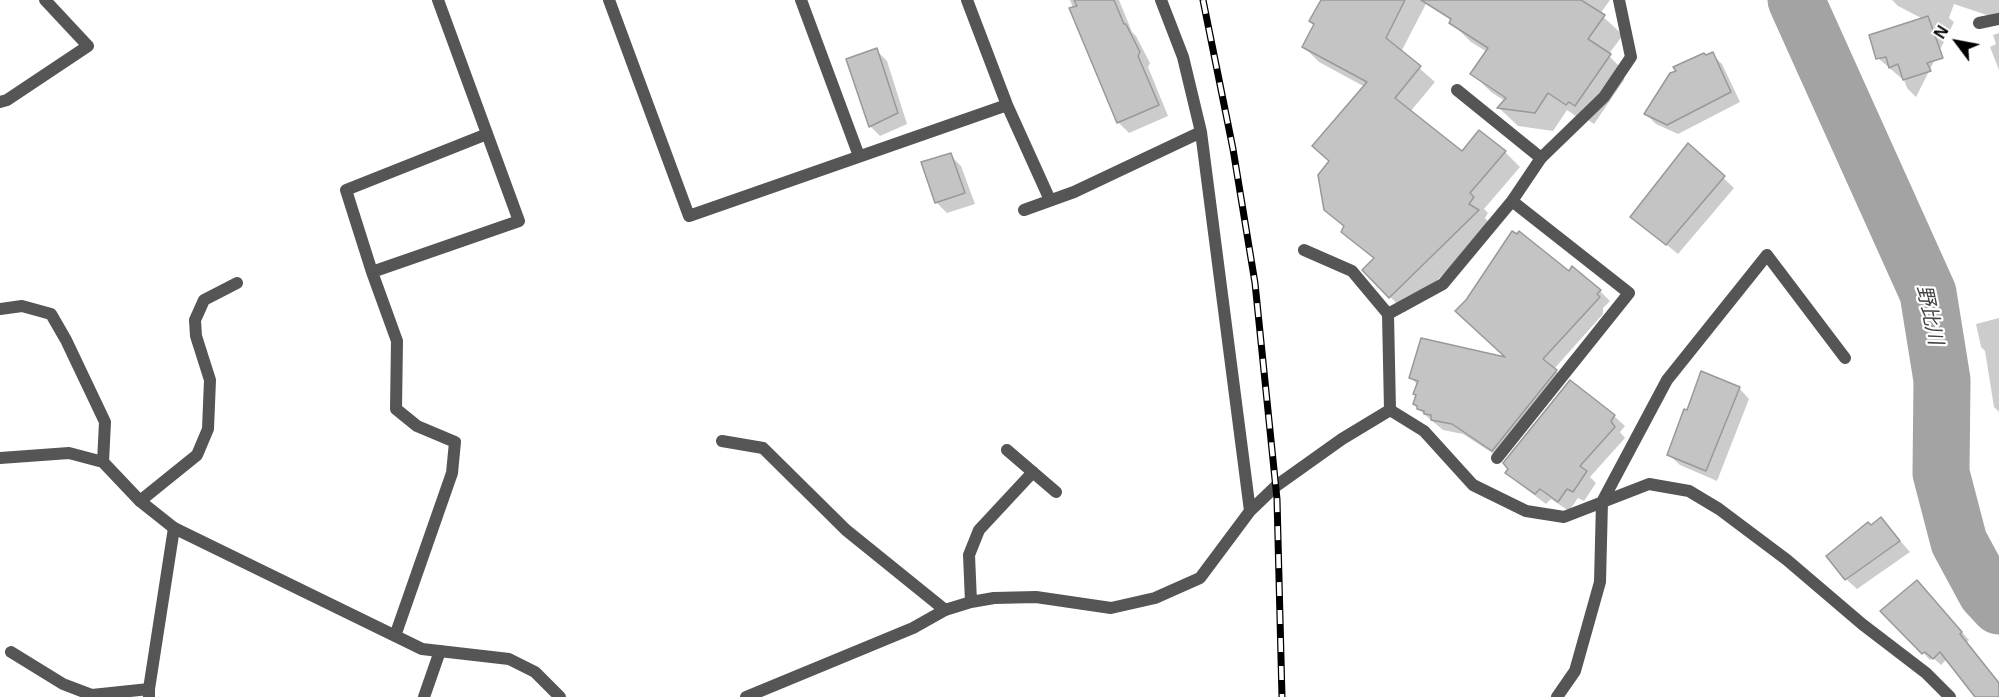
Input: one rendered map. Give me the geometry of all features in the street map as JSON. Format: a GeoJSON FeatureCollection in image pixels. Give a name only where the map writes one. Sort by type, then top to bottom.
{"type":"FeatureCollection","features":[{"type":"Feature","properties":{"kind":"street"},"geometry":{"type":"LineString","coordinates":[[0,102],[7,100],[88,46],[45,0]]}},
{"type":"Feature","properties":{"kind":"street"},"geometry":{"type":"LineString","coordinates":[[372,272],[519,221],[438,0]]}},
{"type":"Feature","properties":{"kind":"street"},"geometry":{"type":"LineString","coordinates":[[609,0],[689,216],[1007,105]]}},
{"type":"Feature","properties":{"kind":"street"},"geometry":{"type":"LineString","coordinates":[[801,0],[859,156]]}},
{"type":"Feature","properties":{"kind":"street"},"geometry":{"type":"LineString","coordinates":[[967,0],[1007,105],[1050,200]]}},
{"type":"Feature","properties":{"kind":"street"},"geometry":{"type":"LineString","coordinates":[[1161,0],[1183,57],[1200,132],[1250,511]]}},
{"type":"Feature","properties":{"kind":"street"},"geometry":{"type":"LineString","coordinates":[[1388,314],[1443,284],[1512,201],[1541,158],[1604,97],[1630,57],[1619,0]]}},
{"type":"Feature","properties":{"kind":"street"},"geometry":{"type":"LineString","coordinates":[[1979,23],[1999,19]]}},
{"type":"Feature","properties":{"kind":"street"},"geometry":{"type":"LineString","coordinates":[[1457,90],[1541,158]]}},
{"type":"Feature","properties":{"kind":"street"},"geometry":{"type":"LineString","coordinates":[[1024,210],[1074,192],[1200,132]]}},
{"type":"Feature","properties":{"kind":"street"},"geometry":{"type":"LineString","coordinates":[[396,636],[452,473],[455,442],[417,426],[396,409],[397,341],[346,190],[487,134]]}},
{"type":"Feature","properties":{"kind":"street"},"geometry":{"type":"LineString","coordinates":[[1497,458],[1629,292],[1512,201]]}},
{"type":"Feature","properties":{"kind":"street"},"geometry":{"type":"LineString","coordinates":[[1304,250],[1352,271],[1388,314],[1390,411]]}},
{"type":"Feature","properties":{"kind":"street"},"geometry":{"type":"LineString","coordinates":[[1557,697],[1575,672],[1600,582],[1602,502],[1667,380],[1767,255],[1845,358]]}},
{"type":"Feature","properties":{"kind":"street"},"geometry":{"type":"LineString","coordinates":[[140,501],[197,455],[208,429],[210,380],[196,336],[195,320],[204,300],[237,283]]}},
{"type":"Feature","properties":{"kind":"street"},"geometry":{"type":"LineString","coordinates":[[0,309],[22,306],[51,314],[105,422],[103,462]]}},
{"type":"Feature","properties":{"kind":"street"},"geometry":{"type":"LineString","coordinates":[[746,697],[913,628],[945,610],[971,602],[994,598],[1036,597],[1111,608],[1155,598],[1200,578],[1250,511],[1276,486],[1342,439],[1390,411]]}},
{"type":"Feature","properties":{"kind":"street"},"geometry":{"type":"LineString","coordinates":[[1390,411],[1424,431],[1473,485],[1526,511],[1564,517],[1649,484],[1689,491],[1719,509],[1786,560],[1926,674],[1950,697]]}},
{"type":"Feature","properties":{"kind":"street"},"geometry":{"type":"LineString","coordinates":[[722,441],[763,448],[846,530],[945,610]]}},
{"type":"Feature","properties":{"kind":"street"},"geometry":{"type":"LineString","coordinates":[[1007,450],[1056,492]]}},
{"type":"Feature","properties":{"kind":"street"},"geometry":{"type":"LineString","coordinates":[[0,458],[69,453],[103,462],[140,501],[174,528],[422,649],[509,659],[535,672],[560,697]]}},
{"type":"Feature","properties":{"kind":"street"},"geometry":{"type":"LineString","coordinates":[[971,602],[969,555],[979,530],[1033,472]]}},
{"type":"Feature","properties":{"kind":"street"},"geometry":{"type":"LineString","coordinates":[[12,652],[63,684],[92,695],[149,693],[174,528]]}},
{"type":"Feature","properties":{"kind":"street"},"geometry":{"type":"LineString","coordinates":[[424,697],[440,651]]}},
{"type":"Feature","properties":{"kind":"building"},"geometry":{"type":"Polygon","coordinates":[[[1074,0],[1114,0],[1140,52],[1138,56],[1159,105],[1117,123],[1069,8],[1077,6],[1074,0]]]}},
{"type":"Feature","properties":{"kind":"building"},"geometry":{"type":"Polygon","coordinates":[[[1321,0],[1405,0],[1386,38],[1421,66],[1395,98],[1462,151],[1479,130],[1506,151],[1470,193],[1474,197],[1469,204],[1479,210],[1389,298],[1362,270],[1374,258],[1341,232],[1344,226],[1324,210],[1318,175],[1329,161],[1312,146],[1367,82],[1302,47],[1314,24],[1309,21],[1321,0]]]}},
{"type":"Feature","properties":{"kind":"building"},"geometry":{"type":"Polygon","coordinates":[[[1421,0],[1581,0],[1605,15],[1588,39],[1611,54],[1575,106],[1569,102],[1566,105],[1548,93],[1535,113],[1497,108],[1506,98],[1470,74],[1488,48],[1449,23],[1451,19],[1421,0]]]}},
{"type":"Feature","properties":{"kind":"building"},"geometry":{"type":"Polygon","coordinates":[[[1928,16],[1943,58],[1927,63],[1931,71],[1903,80],[1898,64],[1889,68],[1886,57],[1876,59],[1869,35],[1928,16]]]}},
{"type":"Feature","properties":{"kind":"building"},"geometry":{"type":"Polygon","coordinates":[[[877,48],[898,113],[869,127],[846,59],[877,48]]]}},
{"type":"Feature","properties":{"kind":"building"},"geometry":{"type":"Polygon","coordinates":[[[1713,52],[1731,92],[1667,125],[1644,114],[1670,73],[1676,71],[1673,67],[1704,53],[1706,55],[1713,52]]]}},
{"type":"Feature","properties":{"kind":"building"},"geometry":{"type":"Polygon","coordinates":[[[1688,143],[1725,176],[1666,245],[1630,217],[1688,143]]]}},
{"type":"Feature","properties":{"kind":"building"},"geometry":{"type":"Polygon","coordinates":[[[951,153],[965,193],[935,203],[921,162],[951,153]]]}},
{"type":"Feature","properties":{"kind":"building"},"geometry":{"type":"Polygon","coordinates":[[[1512,231],[1517,234],[1519,231],[1569,271],[1572,266],[1601,290],[1597,294],[1600,297],[1543,359],[1557,370],[1492,451],[1452,424],[1431,420],[1431,415],[1424,414],[1424,411],[1417,409],[1417,406],[1413,404],[1416,395],[1413,394],[1418,381],[1409,378],[1421,338],[1505,357],[1455,311],[1466,300],[1512,231]]]}},
{"type":"Feature","properties":{"kind":"building"},"geometry":{"type":"Polygon","coordinates":[[[1701,371],[1740,387],[1706,471],[1667,455],[1701,371]]]}},
{"type":"Feature","properties":{"kind":"building"},"geometry":{"type":"Polygon","coordinates":[[[1570,380],[1615,415],[1611,421],[1615,427],[1580,466],[1587,471],[1573,492],[1567,489],[1558,502],[1540,489],[1535,494],[1505,473],[1508,469],[1503,463],[1570,380]]]}},
{"type":"Feature","properties":{"kind":"building"},"geometry":{"type":"Polygon","coordinates":[[[1881,517],[1900,541],[1845,580],[1826,556],[1868,522],[1871,525],[1881,517]]]}},
{"type":"Feature","properties":{"kind":"building"},"geometry":{"type":"Polygon","coordinates":[[[1917,580],[1962,632],[1960,634],[1999,683],[1999,697],[1975,697],[1940,652],[1933,659],[1925,652],[1922,654],[1880,611],[1917,580]]]}},
{"type":"Feature","properties":{"kind":"waterway","name":"野比川"},"geometry":{"type":"LineString","coordinates":[[1796,0],[1928,293],[1942,380],[1941,473],[1959,542],[1986,592],[1999,606]]}},
{"type":"Feature","properties":{"kind":"railway"},"geometry":{"type":"LineString","coordinates":[[1203,0],[1233,149],[1255,283],[1277,499],[1282,697]]}}]}
